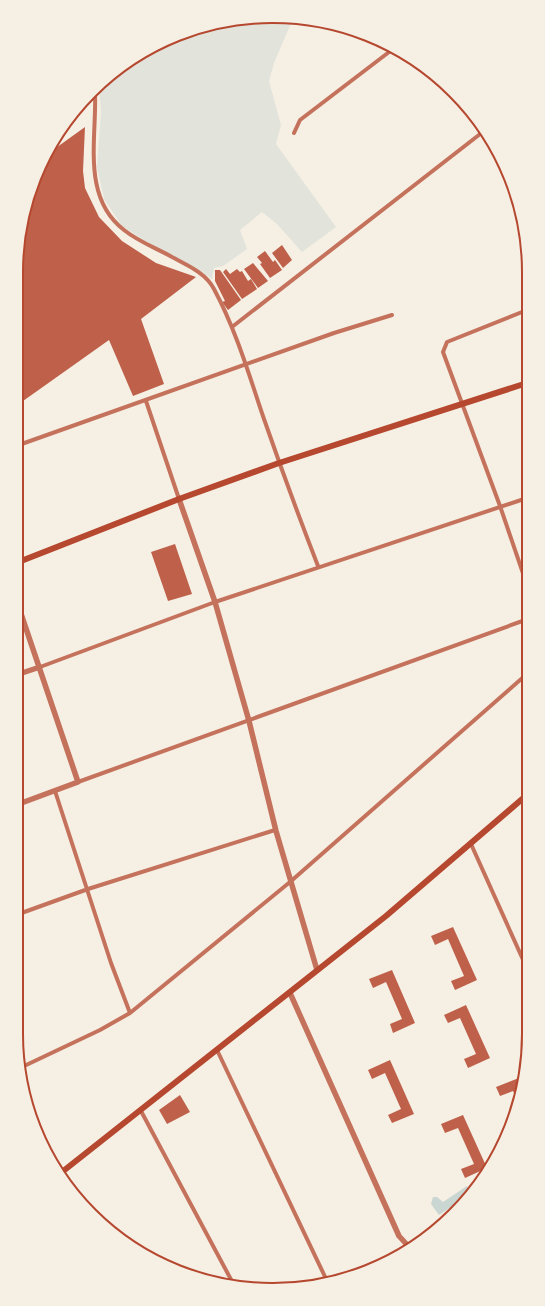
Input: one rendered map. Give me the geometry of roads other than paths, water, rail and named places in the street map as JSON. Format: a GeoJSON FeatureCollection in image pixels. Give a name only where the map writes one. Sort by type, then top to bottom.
{"type":"FeatureCollection","features":[{"type":"Feature","properties":{"kind":"main road"},"geometry":{"type":"LineString","coordinates":[[23,560],[179,499],[279,463],[522,385]]}},
{"type":"Feature","properties":{"kind":"main road"},"geometry":{"type":"LineString","coordinates":[[64,1170],[386,916],[522,799]]}},
{"type":"Feature","properties":{"kind":"street"},"geometry":{"type":"LineString","coordinates":[[294,132],[300,120],[389,52]]}},
{"type":"Feature","properties":{"kind":"street"},"geometry":{"type":"LineString","coordinates":[[95,97],[95,178],[98,192],[104,207],[123,229],[139,241],[204,276],[214,288],[232,327],[279,463],[318,566]]}},
{"type":"Feature","properties":{"kind":"street"},"geometry":{"type":"LineString","coordinates":[[232,327],[480,134]]}},
{"type":"Feature","properties":{"kind":"street"},"geometry":{"type":"LineString","coordinates":[[522,312],[447,342],[444,346],[444,356],[500,506],[522,570]]}},
{"type":"Feature","properties":{"kind":"street"},"geometry":{"type":"LineString","coordinates":[[23,444],[334,333],[392,315]]}},
{"type":"Feature","properties":{"kind":"street"},"geometry":{"type":"LineString","coordinates":[[146,401],[214,602],[249,721],[290,882],[317,970]]}},
{"type":"Feature","properties":{"kind":"street"},"geometry":{"type":"LineString","coordinates":[[23,673],[214,602],[318,566],[522,500]]}},
{"type":"Feature","properties":{"kind":"street"},"geometry":{"type":"LineString","coordinates":[[23,619],[78,782]]}},
{"type":"Feature","properties":{"kind":"street"},"geometry":{"type":"LineString","coordinates":[[23,802],[522,621]]}},
{"type":"Feature","properties":{"kind":"street"},"geometry":{"type":"LineString","coordinates":[[25,1066],[100,1030],[130,1013],[290,882],[522,678]]}},
{"type":"Feature","properties":{"kind":"street"},"geometry":{"type":"LineString","coordinates":[[55,791],[111,963],[130,1013]]}},
{"type":"Feature","properties":{"kind":"street"},"geometry":{"type":"LineString","coordinates":[[23,912],[88,889],[276,830]]}},
{"type":"Feature","properties":{"kind":"street"},"geometry":{"type":"LineString","coordinates":[[471,844],[522,957]]}},
{"type":"Feature","properties":{"kind":"street"},"geometry":{"type":"LineString","coordinates":[[290,993],[399,1236],[406,1244]]}},
{"type":"Feature","properties":{"kind":"street"},"geometry":{"type":"LineString","coordinates":[[217,1050],[325,1277]]}},
{"type":"Feature","properties":{"kind":"street"},"geometry":{"type":"LineString","coordinates":[[141,1111],[232,1279]]}}]}
